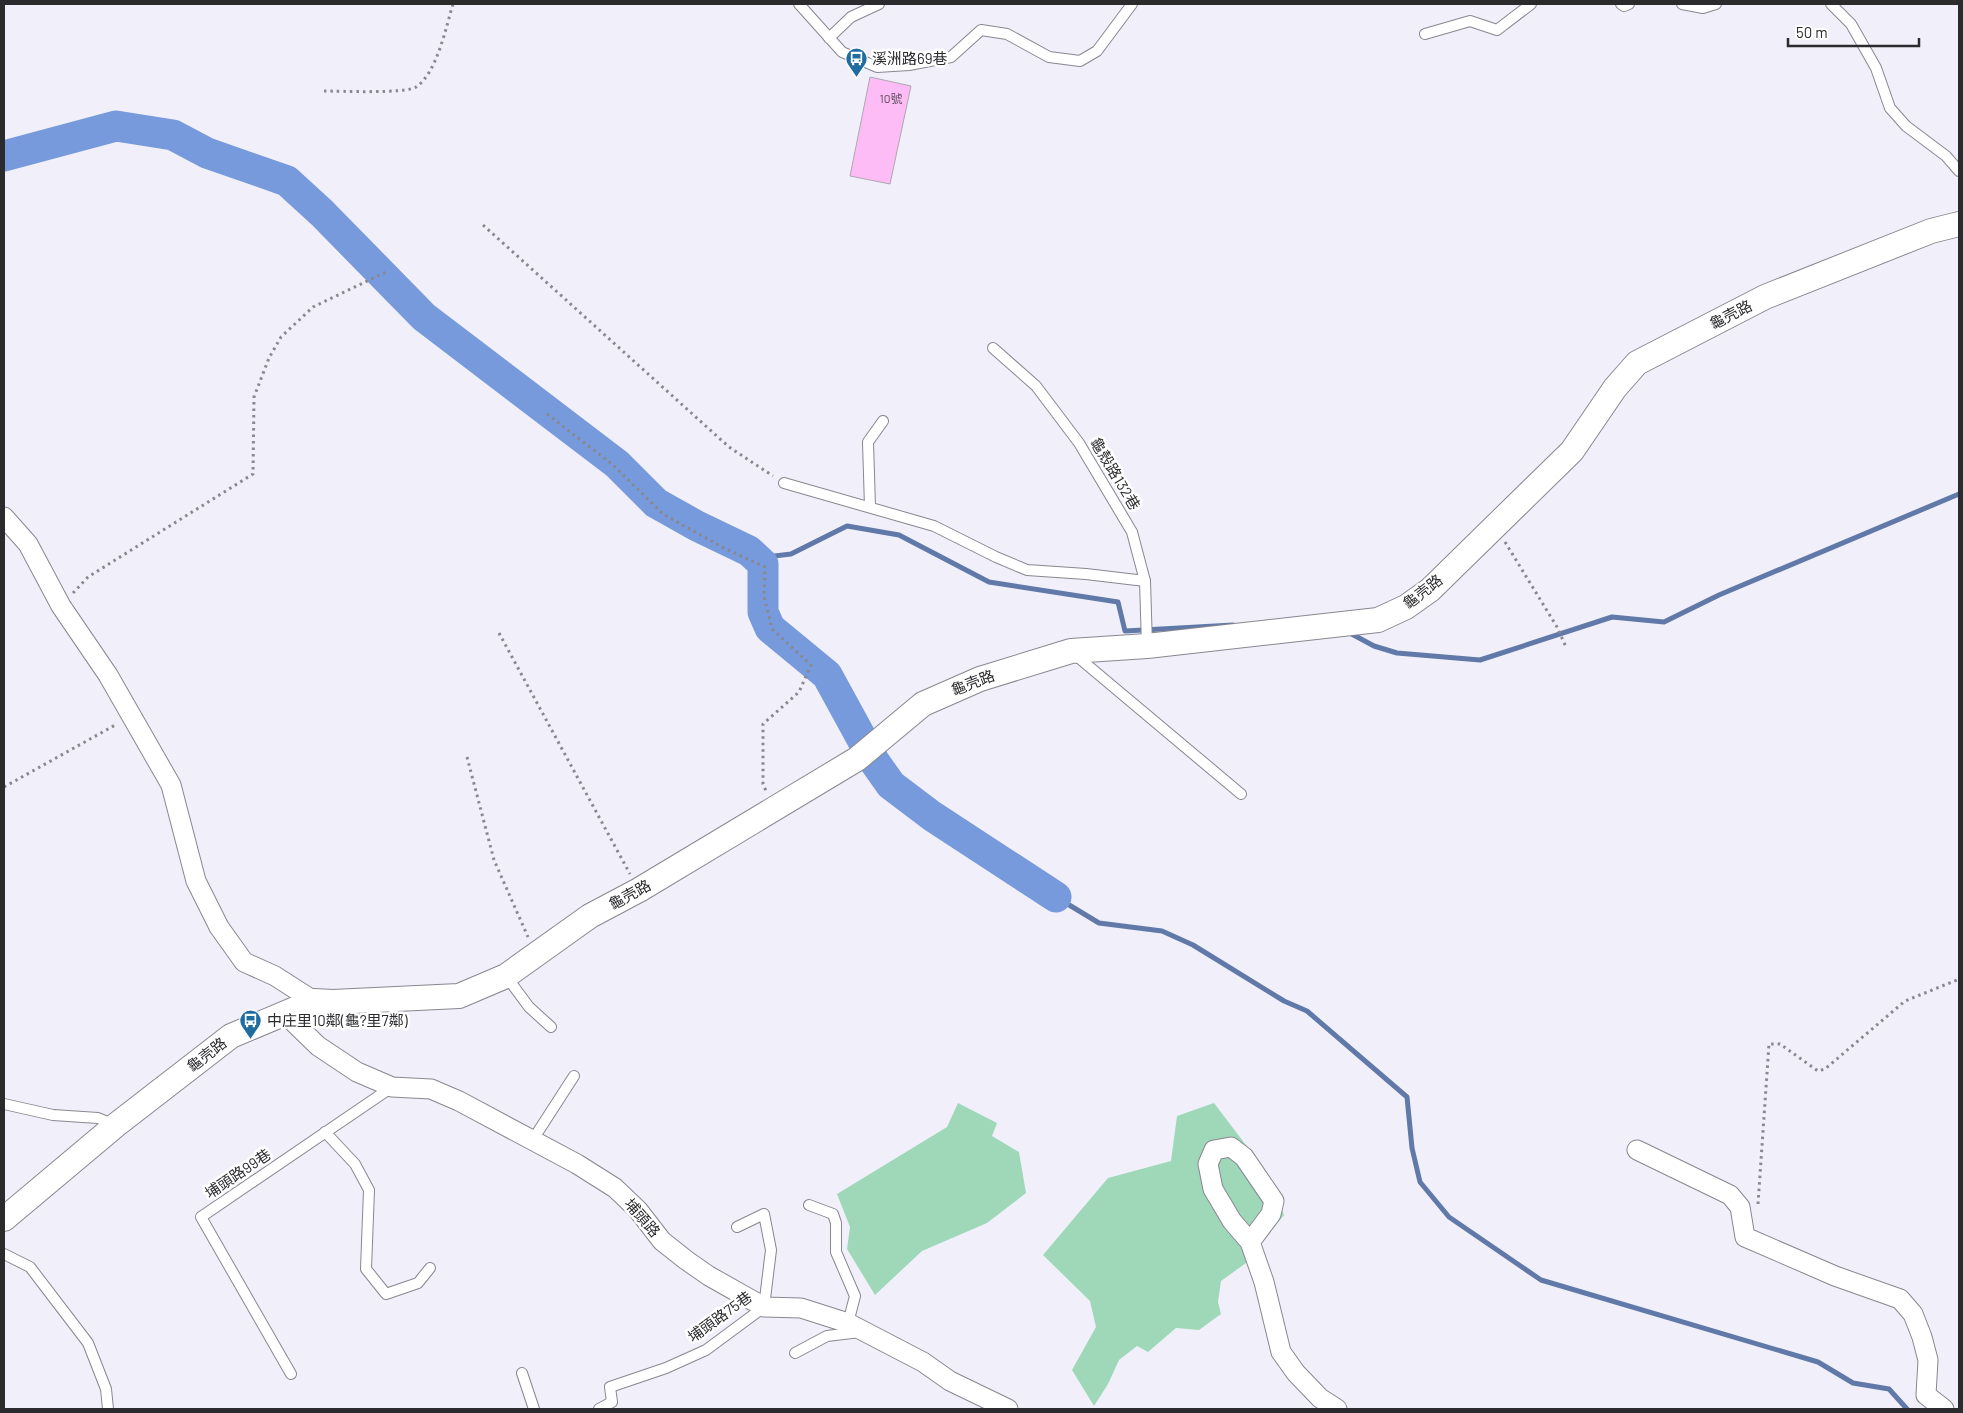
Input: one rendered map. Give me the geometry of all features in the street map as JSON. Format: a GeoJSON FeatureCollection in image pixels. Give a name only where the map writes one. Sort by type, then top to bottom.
{"type":"FeatureCollection","features":[{"type":"Feature","properties":{"kind":"street","name":"龜壳路"},"geometry":{"type":"LineString","coordinates":[[4,1219],[116,1125],[232,1036],[314,1001],[333,1002],[459,996],[506,976],[590,916],[639,890],[776,809],[857,758],[923,704],[980,679],[1071,651],[1147,646],[1378,620],[1406,607],[1430,590],[1572,451],[1615,388],[1637,363],[1765,297],[1931,231],[1959,224]]}},
{"type":"Feature","properties":{"kind":"street"},"geometry":{"type":"LineString","coordinates":[[4,517],[28,544],[61,606],[108,675],[171,785],[196,881],[219,927],[244,962],[275,976],[314,1001]]}},
{"type":"Feature","properties":{"kind":"street","name":"埔頭路"},"geometry":{"type":"LineString","coordinates":[[284,1013],[318,1046],[357,1072],[392,1087],[431,1090],[459,1101],[576,1164],[615,1188],[638,1210],[662,1241],[686,1260],[709,1276],[764,1307],[802,1308],[856,1327],[923,1362],[950,1381],[1008,1409]]}},
{"type":"Feature","properties":{"kind":"street"},"geometry":{"type":"LineString","coordinates":[[1250,1242],[1271,1214],[1274,1201],[1244,1157],[1231,1147],[1214,1150],[1208,1164],[1212,1189],[1232,1221],[1250,1242],[1264,1282],[1281,1352],[1296,1373],[1320,1398],[1337,1409]]}},
{"type":"Feature","properties":{"kind":"street"},"geometry":{"type":"LineString","coordinates":[[1638,1150],[1730,1195],[1740,1207],[1745,1237],[1835,1276],[1900,1299],[1912,1314],[1922,1337],[1928,1360],[1926,1396],[1944,1409]]}},
{"type":"Feature","properties":{"kind":"lane"},"geometry":{"type":"LineString","coordinates":[[799,4],[842,52],[877,67],[908,65],[951,57],[981,30],[1007,34],[1049,57],[1080,61],[1097,51],[1132,4]]}},
{"type":"Feature","properties":{"kind":"lane"},"geometry":{"type":"LineString","coordinates":[[829,38],[852,17],[879,4]]}},
{"type":"Feature","properties":{"kind":"lane"},"geometry":{"type":"LineString","coordinates":[[1425,34],[1470,21],[1497,30],[1530,4]]}},
{"type":"Feature","properties":{"kind":"lane"},"geometry":{"type":"LineString","coordinates":[[1621,4],[1624,6],[1629,4]]}},
{"type":"Feature","properties":{"kind":"lane"},"geometry":{"type":"LineString","coordinates":[[1682,4],[1703,8],[1716,4]]}},
{"type":"Feature","properties":{"kind":"lane"},"geometry":{"type":"LineString","coordinates":[[1831,4],[1851,24],[1872,61],[1890,108],[1906,126],[1946,156],[1959,171]]}},
{"type":"Feature","properties":{"kind":"lane","name":"龜殼路132巷"},"geometry":{"type":"LineString","coordinates":[[993,348],[1036,386],[1079,443],[1132,532],[1145,581],[1147,646]]}},
{"type":"Feature","properties":{"kind":"lane"},"geometry":{"type":"LineString","coordinates":[[870,507],[868,442],[883,421]]}},
{"type":"Feature","properties":{"kind":"lane"},"geometry":{"type":"LineString","coordinates":[[784,483],[934,526],[996,557],[1027,570],[1145,581]]}},
{"type":"Feature","properties":{"kind":"lane"},"geometry":{"type":"LineString","coordinates":[[1071,651],[1241,794]]}},
{"type":"Feature","properties":{"kind":"lane"},"geometry":{"type":"LineString","coordinates":[[506,976],[529,1007],[550,1027]]}},
{"type":"Feature","properties":{"kind":"lane"},"geometry":{"type":"LineString","coordinates":[[532,1141],[574,1076]]}},
{"type":"Feature","properties":{"kind":"lane","name":"埔頭路99巷"},"geometry":{"type":"LineString","coordinates":[[291,1374],[202,1217],[392,1087]]}},
{"type":"Feature","properties":{"kind":"lane"},"geometry":{"type":"LineString","coordinates":[[4,1104],[53,1115],[98,1118],[116,1125]]}},
{"type":"Feature","properties":{"kind":"lane"},"geometry":{"type":"LineString","coordinates":[[326,1132],[355,1164],[369,1190],[366,1268],[386,1294],[418,1283],[430,1268]]}},
{"type":"Feature","properties":{"kind":"lane"},"geometry":{"type":"LineString","coordinates":[[795,1353],[827,1336],[856,1327],[855,1296],[836,1252],[836,1223],[833,1214],[809,1204]]}},
{"type":"Feature","properties":{"kind":"lane","name":"埔頭路75巷"},"geometry":{"type":"LineString","coordinates":[[599,1409],[612,1402],[610,1387],[666,1368],[706,1350],[764,1307],[771,1250],[764,1214],[737,1227]]}},
{"type":"Feature","properties":{"kind":"lane"},"geometry":{"type":"LineString","coordinates":[[4,1254],[30,1267],[88,1343],[106,1389],[108,1409]]}},
{"type":"Feature","properties":{"kind":"lane"},"geometry":{"type":"LineString","coordinates":[[522,1373],[534,1409]]}},
{"type":"Feature","properties":{"kind":"path"},"geometry":{"type":"LineString","coordinates":[[324,91],[371,92],[415,88],[428,76],[454,4]]}},
{"type":"Feature","properties":{"kind":"path"},"geometry":{"type":"LineString","coordinates":[[483,225],[729,447],[784,483]]}},
{"type":"Feature","properties":{"kind":"path"},"geometry":{"type":"LineString","coordinates":[[61,606],[88,577],[253,474],[254,397],[269,358],[281,337],[313,307],[386,272]]}},
{"type":"Feature","properties":{"kind":"path"},"geometry":{"type":"LineString","coordinates":[[547,414],[612,464],[663,514],[724,548],[765,567],[764,596],[772,629],[811,665],[799,692],[763,724],[762,784],[776,809]]}},
{"type":"Feature","properties":{"kind":"path"},"geometry":{"type":"LineString","coordinates":[[1495,527],[1557,627],[1566,646]]}},
{"type":"Feature","properties":{"kind":"path"},"geometry":{"type":"LineString","coordinates":[[499,633],[639,890]]}},
{"type":"Feature","properties":{"kind":"path"},"geometry":{"type":"LineString","coordinates":[[4,787],[132,716]]}},
{"type":"Feature","properties":{"kind":"path"},"geometry":{"type":"LineString","coordinates":[[467,756],[494,860],[535,954]]}},
{"type":"Feature","properties":{"kind":"path"},"geometry":{"type":"LineString","coordinates":[[1740,1207],[1758,1204],[1769,1044],[1780,1044],[1818,1070],[1825,1069],[1905,1000],[1957,980],[1959,982]]}},
{"type":"Feature","properties":{"kind":"green space"},"geometry":{"type":"Polygon","coordinates":[[[958,1103],[997,1123],[992,1136],[1019,1152],[1026,1193],[987,1223],[922,1251],[875,1295],[847,1249],[850,1227],[837,1194],[947,1127],[958,1103]]]}},
{"type":"Feature","properties":{"kind":"green space"},"geometry":{"type":"Polygon","coordinates":[[[1214,1103],[1268,1174],[1284,1215],[1246,1263],[1221,1281],[1218,1302],[1221,1314],[1199,1330],[1176,1328],[1148,1352],[1137,1346],[1119,1360],[1108,1384],[1094,1406],[1072,1370],[1096,1327],[1090,1301],[1043,1255],[1108,1178],[1171,1161],[1177,1116],[1214,1103]]]}},
{"type":"Feature","properties":{"kind":"building"},"geometry":{"type":"Polygon","coordinates":[[[870,77],[911,86],[890,184],[850,176],[870,77]]]}},
{"type":"Feature","properties":{"kind":"waterway"},"geometry":{"type":"LineString","coordinates":[[4,156],[116,126],[173,135],[207,153],[287,181],[322,213],[424,317],[617,464],[656,503],[697,526],[749,551],[763,564],[763,612],[770,628],[827,675],[874,761],[891,785],[932,816],[1056,897]]}},
{"type":"Feature","properties":{"kind":"waterway"},"geometry":{"type":"LineString","coordinates":[[1348,632],[1374,646],[1397,653],[1480,660],[1612,617],[1664,622],[1719,595],[1959,494]]}},
{"type":"Feature","properties":{"kind":"waterway"},"geometry":{"type":"LineString","coordinates":[[757,558],[791,554],[847,526],[899,535],[989,582],[1118,602],[1125,631],[1233,625]]}},
{"type":"Feature","properties":{"kind":"waterway"},"geometry":{"type":"LineString","coordinates":[[1056,897],[1099,923],[1162,931],[1193,945],[1284,1001],[1307,1011],[1407,1097],[1412,1148],[1420,1182],[1449,1217],[1541,1280],[1818,1362],[1853,1383],[1889,1389],[1907,1409]]}},
{"type":"Feature","properties":{"kind":"place","name":"溪洲路69巷"},"geometry":{"type":"Point","coordinates":[856,78]}},
{"type":"Feature","properties":{"kind":"place","name":"中庄里10鄰(龜?里7鄰)"},"geometry":{"type":"Point","coordinates":[251,1040]}}]}
